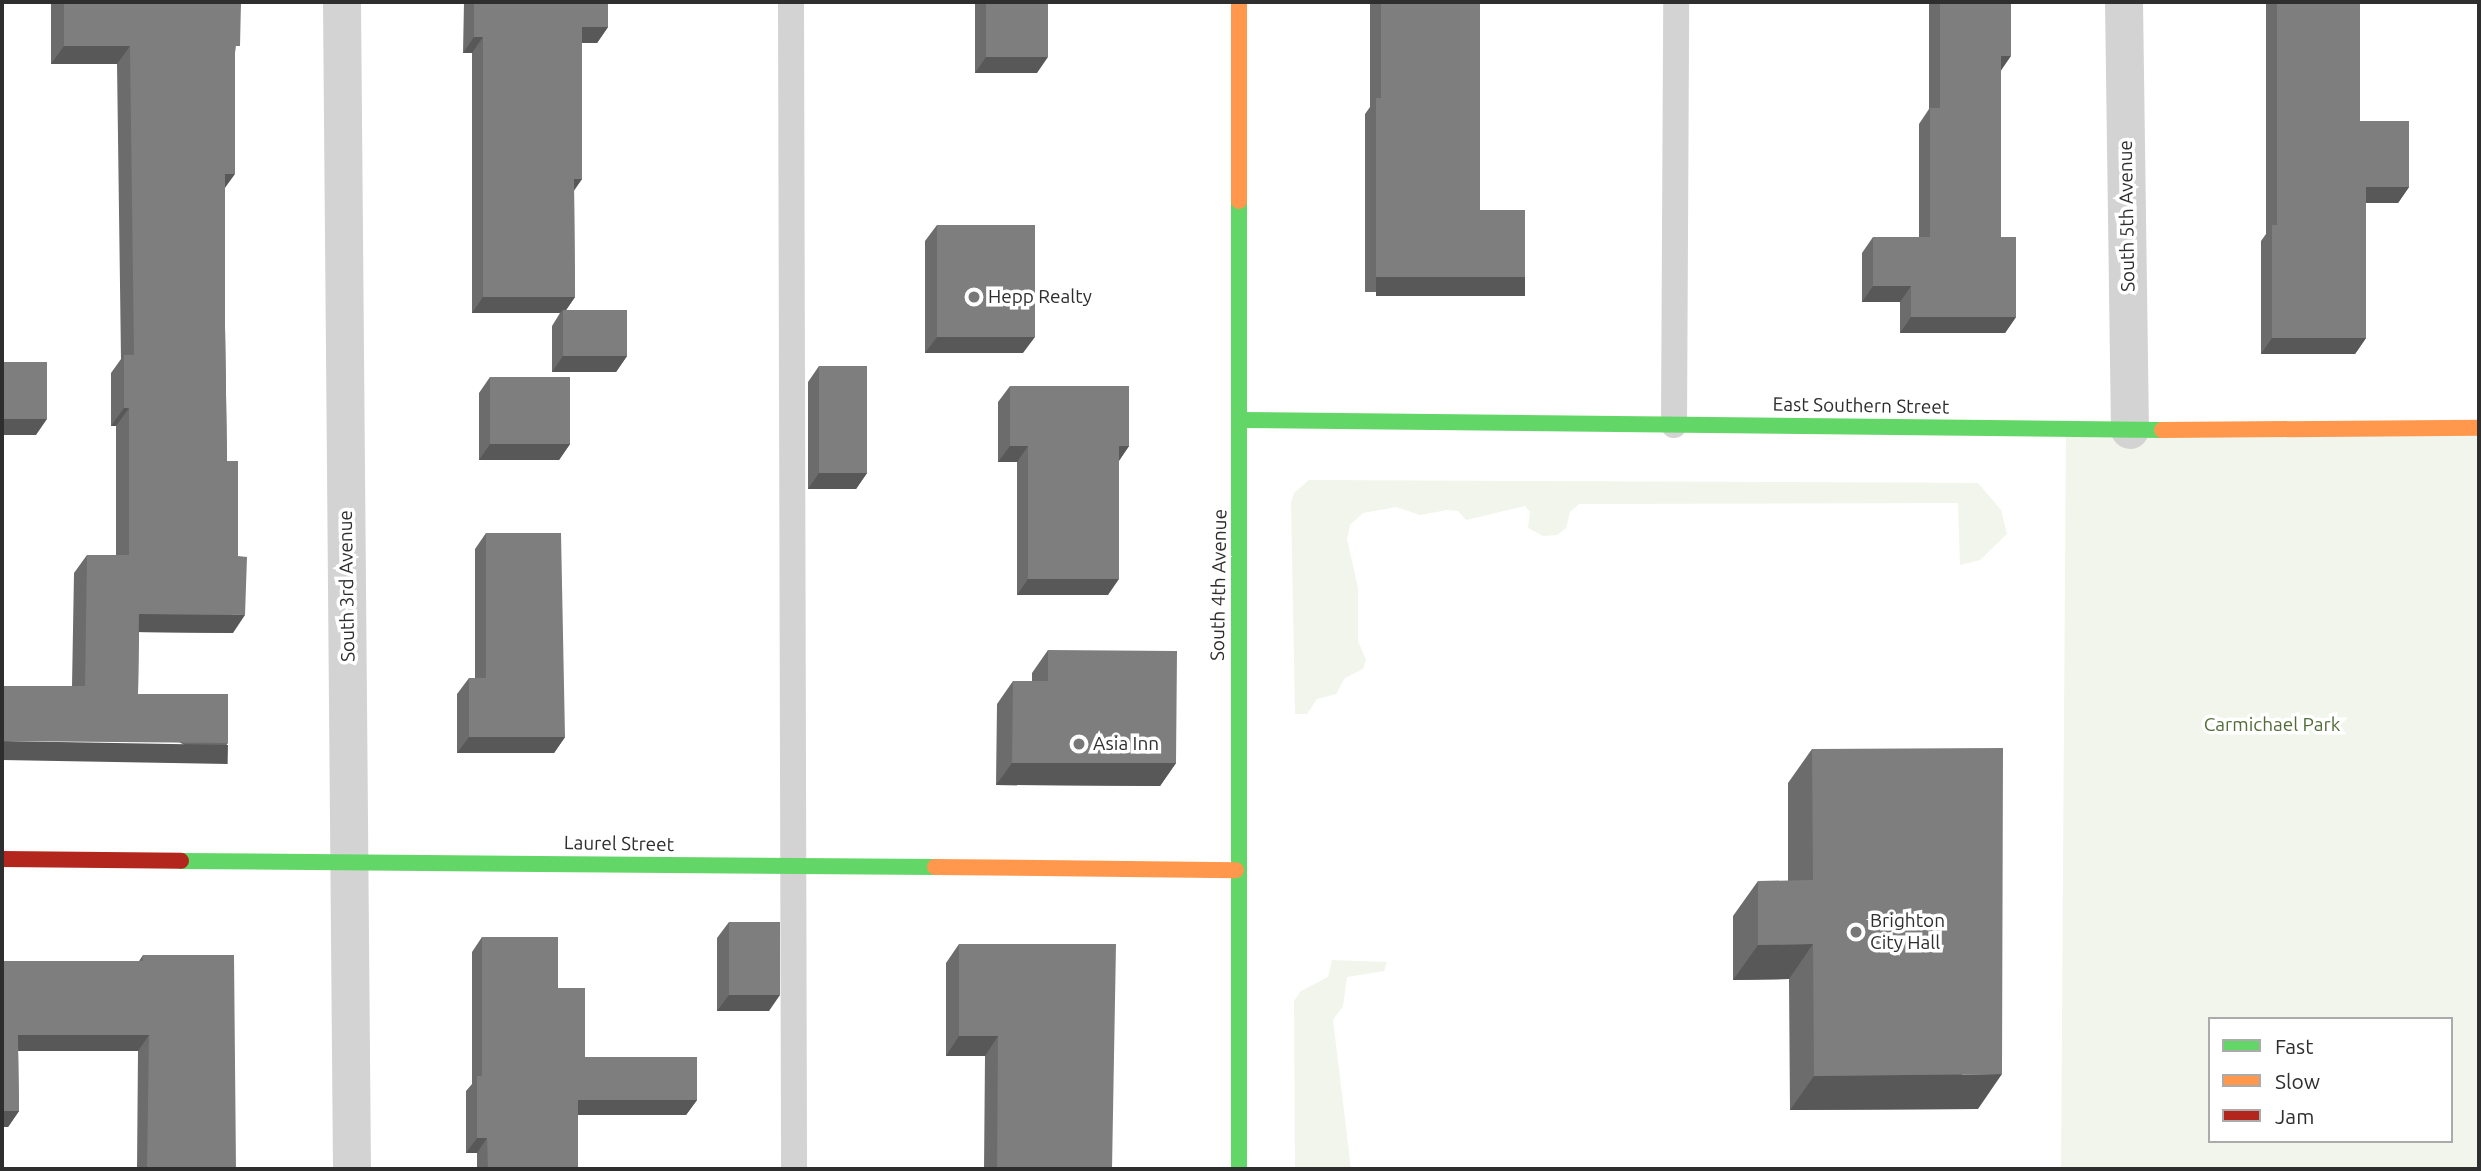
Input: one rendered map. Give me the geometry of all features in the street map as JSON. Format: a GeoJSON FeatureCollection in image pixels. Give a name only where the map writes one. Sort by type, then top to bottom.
{"type":"FeatureCollection","features":[{"type":"Feature","properties":{"kind":"street","name":"South 3rd Avenue"},"geometry":{"type":"LineString","coordinates":[[342,2],[352,1169]]}},
{"type":"Feature","properties":{"kind":"street","name":"South 4th Avenue"},"geometry":{"type":"LineString","coordinates":[[1239,2],[1242,420],[1236,870],[1239,1169]]}},
{"type":"Feature","properties":{"kind":"street","name":"South 5th Avenue"},"geometry":{"type":"LineString","coordinates":[[2124,2],[2130,430]]}},
{"type":"Feature","properties":{"kind":"street","name":"East Southern Street"},"geometry":{"type":"LineString","coordinates":[[1242,420],[2130,430],[2479,428]]}},
{"type":"Feature","properties":{"kind":"street","name":"Laurel Street"},"geometry":{"type":"LineString","coordinates":[[2,859],[1236,870]]}},
{"type":"Feature","properties":{"kind":"lane"},"geometry":{"type":"LineString","coordinates":[[791,2],[794,1169]]}},
{"type":"Feature","properties":{"kind":"lane"},"geometry":{"type":"LineString","coordinates":[[1674,425],[1676,2]]}},
{"type":"Feature","properties":{"kind":"green space","name":"Carmichael Park"},"geometry":{"type":"Polygon","coordinates":[[[2066,430],[2479,431],[2479,1169],[2061,1169],[2066,430]]]}},
{"type":"Feature","properties":{"kind":"green space"},"geometry":{"type":"Polygon","coordinates":[[[1309,480],[1978,483],[2001,510],[2007,534],[1980,560],[1960,565],[1958,503],[1579,504],[1570,512],[1566,528],[1557,535],[1543,536],[1528,528],[1530,512],[1525,506],[1466,520],[1458,511],[1447,510],[1420,515],[1396,507],[1363,513],[1350,525],[1347,539],[1358,588],[1358,641],[1366,660],[1363,669],[1345,678],[1336,694],[1317,699],[1307,714],[1295,714],[1291,503],[1294,493],[1309,480]]]}},
{"type":"Feature","properties":{"kind":"green space"},"geometry":{"type":"Polygon","coordinates":[[[1332,960],[1387,962],[1384,971],[1347,977],[1343,1006],[1333,1020],[1351,1169],[1295,1169],[1294,1001],[1301,991],[1328,977],[1332,960]]]}},
{"type":"Feature","properties":{"kind":"building"},"geometry":{"type":"Polygon","coordinates":[[[64,2],[241,2],[240,46],[235,46],[235,174],[225,174],[225,326],[227,461],[238,461],[238,556],[247,557],[245,615],[139,614],[138,694],[228,694],[228,743],[2,741],[2,686],[85,686],[87,555],[129,555],[129,408],[124,408],[124,355],[134,355],[130,46],[64,46],[64,2]]]}},
{"type":"Feature","properties":{"kind":"building"},"geometry":{"type":"Polygon","coordinates":[[[474,2],[608,2],[608,27],[582,27],[582,179],[574,179],[575,297],[483,297],[483,37],[474,37],[474,2]]]}},
{"type":"Feature","properties":{"kind":"building"},"geometry":{"type":"Polygon","coordinates":[[[986,2],[1048,2],[1048,57],[986,57],[986,2]]]}},
{"type":"Feature","properties":{"kind":"building"},"geometry":{"type":"Polygon","coordinates":[[[1381,2],[1480,2],[1480,210],[1525,210],[1525,277],[1376,277],[1376,98],[1381,98],[1381,2]]]}},
{"type":"Feature","properties":{"kind":"building"},"geometry":{"type":"Polygon","coordinates":[[[1940,2],[2011,2],[2011,56],[2001,56],[2001,237],[2016,237],[2016,317],[1911,317],[1911,286],[1873,286],[1873,237],[1930,237],[1930,108],[1940,108],[1940,2]]]}},
{"type":"Feature","properties":{"kind":"building"},"geometry":{"type":"Polygon","coordinates":[[[2277,2],[2360,2],[2360,121],[2409,121],[2409,187],[2366,187],[2366,338],[2272,338],[2272,225],[2277,225],[2277,2]]]}},
{"type":"Feature","properties":{"kind":"building","name":"Hepp Realty"},"geometry":{"type":"Polygon","coordinates":[[[937,225],[1035,225],[1035,337],[937,337],[937,225]]]}},
{"type":"Feature","properties":{"kind":"building"},"geometry":{"type":"Polygon","coordinates":[[[563,310],[627,310],[627,356],[563,356],[563,310]]]}},
{"type":"Feature","properties":{"kind":"building"},"geometry":{"type":"Polygon","coordinates":[[[2,362],[47,362],[47,419],[2,419],[2,362]]]}},
{"type":"Feature","properties":{"kind":"building"},"geometry":{"type":"Polygon","coordinates":[[[819,366],[867,366],[867,473],[819,473],[819,366]]]}},
{"type":"Feature","properties":{"kind":"building"},"geometry":{"type":"Polygon","coordinates":[[[490,377],[570,377],[570,444],[490,444],[490,377]]]}},
{"type":"Feature","properties":{"kind":"building"},"geometry":{"type":"Polygon","coordinates":[[[1010,386],[1129,386],[1129,446],[1119,446],[1119,579],[1028,579],[1028,446],[1010,446],[1010,386]]]}},
{"type":"Feature","properties":{"kind":"building"},"geometry":{"type":"Polygon","coordinates":[[[486,533],[561,533],[565,737],[469,737],[469,678],[486,678],[486,533]]]}},
{"type":"Feature","properties":{"kind":"building","name":"Asia Inn"},"geometry":{"type":"Polygon","coordinates":[[[1048,650],[1177,651],[1176,763],[1012,763],[1013,681],[1048,681],[1048,650]]]}},
{"type":"Feature","properties":{"kind":"building","name":"Brighton City Hall"},"geometry":{"type":"Polygon","coordinates":[[[2003,748],[2002,1074],[1814,1076],[1813,944],[1758,945],[1758,881],[1813,880],[1812,749],[2003,748]]]}},
{"type":"Feature","properties":{"kind":"building"},"geometry":{"type":"Polygon","coordinates":[[[729,922],[780,922],[780,995],[729,995],[729,922]]]}},
{"type":"Feature","properties":{"kind":"building"},"geometry":{"type":"Polygon","coordinates":[[[482,937],[558,937],[558,988],[585,988],[585,1057],[697,1057],[697,1100],[578,1100],[578,1169],[488,1169],[487,1138],[477,1138],[477,1076],[482,1076],[482,937]]]}},
{"type":"Feature","properties":{"kind":"building"},"geometry":{"type":"Polygon","coordinates":[[[959,944],[1116,944],[1112,1169],[997,1169],[998,1036],[959,1036],[959,944]]]}},
{"type":"Feature","properties":{"kind":"building"},"geometry":{"type":"Polygon","coordinates":[[[143,955],[234,955],[236,1169],[147,1169],[149,1035],[18,1035],[19,1111],[2,1111],[2,961],[143,961],[143,955]]]}},
{"type":"Feature","properties":{"kind":"traffic: fast"},"geometry":{"type":"LineString","coordinates":[[1239,201],[1239,1169]]}},
{"type":"Feature","properties":{"kind":"traffic: fast"},"geometry":{"type":"LineString","coordinates":[[1242,420],[2162,430]]}},
{"type":"Feature","properties":{"kind":"traffic: fast"},"geometry":{"type":"LineString","coordinates":[[181,861],[935,867]]}},
{"type":"Feature","properties":{"kind":"traffic: slow"},"geometry":{"type":"LineString","coordinates":[[1239,2],[1239,201]]}},
{"type":"Feature","properties":{"kind":"traffic: slow"},"geometry":{"type":"LineString","coordinates":[[2162,430],[2479,428]]}},
{"type":"Feature","properties":{"kind":"traffic: slow"},"geometry":{"type":"LineString","coordinates":[[935,867],[1236,870]]}},
{"type":"Feature","properties":{"kind":"traffic: jam"},"geometry":{"type":"LineString","coordinates":[[2,859],[181,861]]}},
{"type":"Feature","properties":{"kind":"place","name":"Hepp Realty"},"geometry":{"type":"Point","coordinates":[974,297]}},
{"type":"Feature","properties":{"kind":"place","name":"Asia Inn"},"geometry":{"type":"Point","coordinates":[1079,744]}},
{"type":"Feature","properties":{"kind":"place","name":"Brighton City Hall"},"geometry":{"type":"Point","coordinates":[1856,932]}}]}
